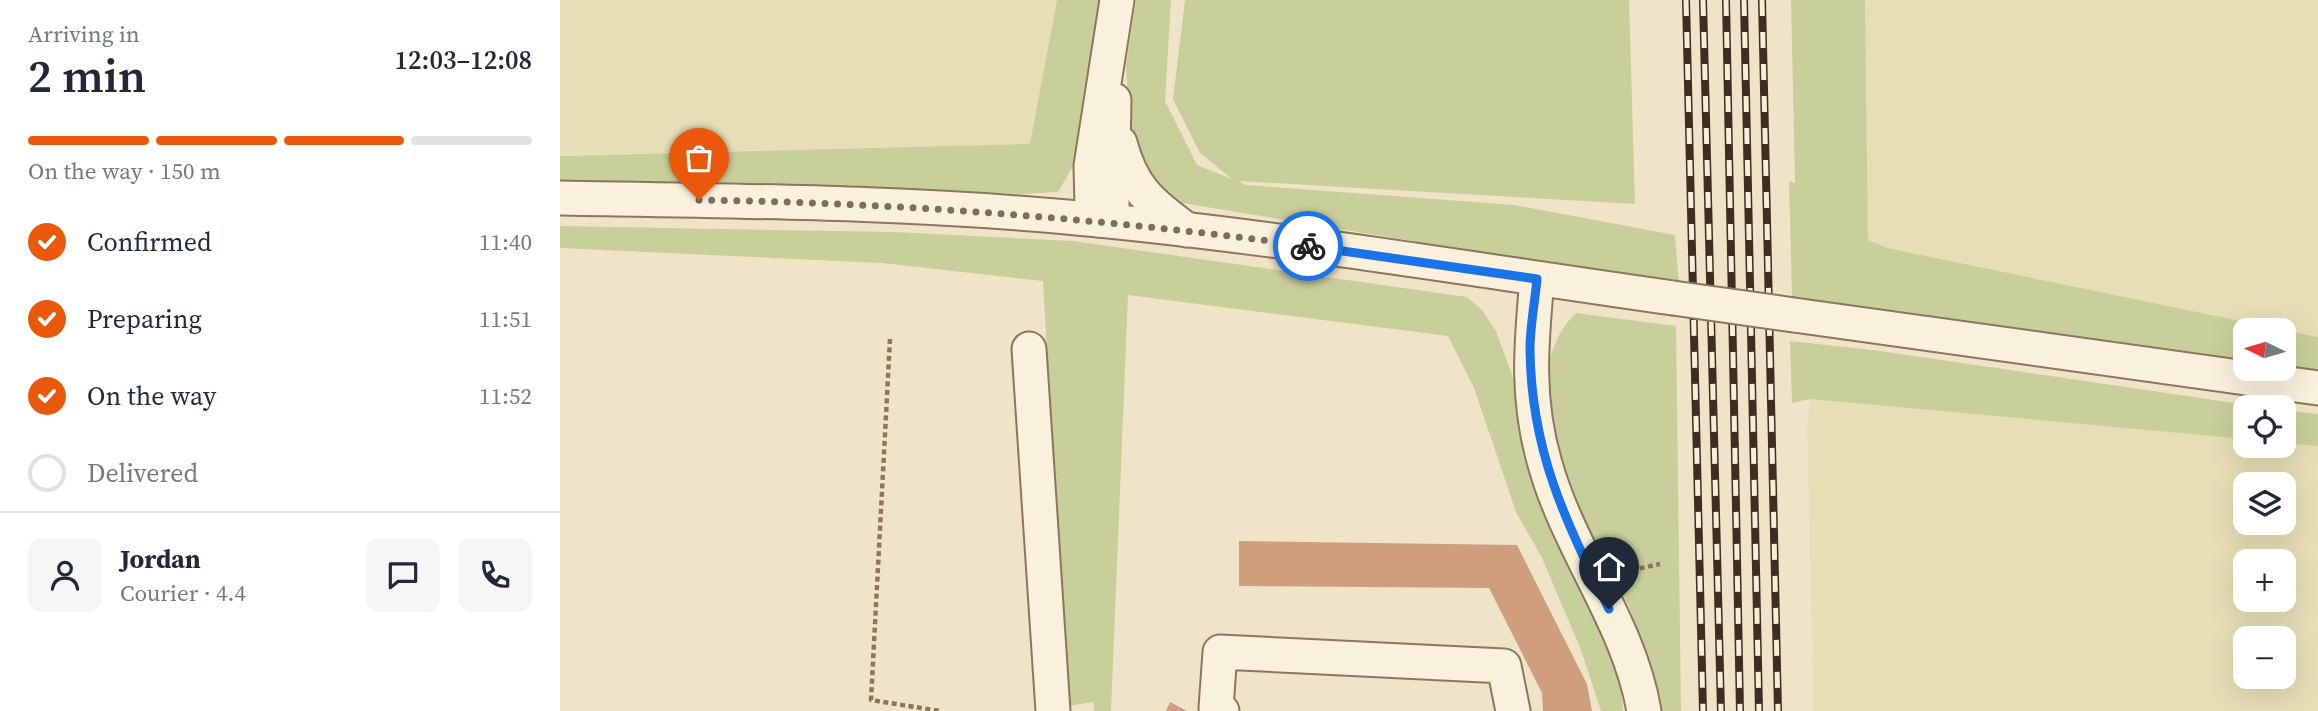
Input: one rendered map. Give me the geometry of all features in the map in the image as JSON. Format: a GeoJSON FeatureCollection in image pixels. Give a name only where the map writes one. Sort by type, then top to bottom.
{"type":"FeatureCollection","features":[{"type":"Feature","properties":{"kind":"street"},"geometry":{"type":"LineString","coordinates":[[1099,220],[1092,206],[1091,166],[1116,0]]}},
{"type":"Feature","properties":{"kind":"street"},"geometry":{"type":"LineString","coordinates":[[1099,220],[1112,205],[1114,100],[1111,40]]}},
{"type":"Feature","properties":{"kind":"street"},"geometry":{"type":"LineString","coordinates":[[1114,100],[1128,172],[1148,201],[1188,231]]}},
{"type":"Feature","properties":{"kind":"street"},"geometry":{"type":"LineString","coordinates":[[1052,216],[1080,193],[1091,166]]}},
{"type":"Feature","properties":{"kind":"street"},"geometry":{"type":"LineString","coordinates":[[560,198],[839,202],[1099,220],[2318,388]]}},
{"type":"Feature","properties":{"kind":"street"},"geometry":{"type":"LineString","coordinates":[[1537,279],[1530,346],[1533,408],[1545,465],[1567,522],[1639,678],[1644,711]]}},
{"type":"Feature","properties":{"kind":"street"},"geometry":{"type":"LineString","coordinates":[[1029,349],[1053,711]]}},
{"type":"Feature","properties":{"kind":"street"},"geometry":{"type":"LineString","coordinates":[[1222,711],[1216,708],[1220,652],[1504,666],[1513,711]]}},
{"type":"Feature","properties":{"kind":"path"},"geometry":{"type":"LineString","coordinates":[[890,339],[871,700],[940,711]]}},
{"type":"Feature","properties":{"kind":"path"},"geometry":{"type":"LineString","coordinates":[[1620,573],[1660,565]]}},
{"type":"Feature","properties":{"kind":"shaded area"},"geometry":{"type":"Polygon","coordinates":[[[560,0],[1057,0],[1031,144],[560,155],[560,0]]]}},
{"type":"Feature","properties":{"kind":"shaded area"},"geometry":{"type":"Polygon","coordinates":[[[1865,0],[2318,0],[2318,337],[2296,332],[2296,318],[2233,319],[1887,248],[1868,240],[1865,0]]]}},
{"type":"Feature","properties":{"kind":"shaded area"},"geometry":{"type":"Polygon","coordinates":[[[1810,399],[2233,438],[2233,458],[2296,458],[2296,444],[2318,446],[2318,711],[1814,711],[1807,426],[1810,399]]]}},
{"type":"Feature","properties":{"kind":"green space"},"geometry":{"type":"Polygon","coordinates":[[[1057,0],[1104,0],[1075,163],[1058,192],[1021,194],[560,181],[560,156],[1030,144],[1057,0]]]}},
{"type":"Feature","properties":{"kind":"green space"},"geometry":{"type":"Polygon","coordinates":[[[1136,0],[1171,0],[1165,101],[1197,165],[1232,179],[1200,153],[1173,99],[1185,0],[1629,0],[1635,204],[1238,181],[1246,185],[1514,205],[1675,235],[1679,285],[1164,200],[1132,164],[1126,66],[1136,0]]]}},
{"type":"Feature","properties":{"kind":"green space"},"geometry":{"type":"Polygon","coordinates":[[[1791,0],[1865,0],[1868,240],[1887,248],[2233,319],[2233,362],[1792,298],[1789,181],[1795,183],[1791,0]]]}},
{"type":"Feature","properties":{"kind":"green space"},"geometry":{"type":"Polygon","coordinates":[[[560,226],[894,232],[1073,241],[1467,297],[1482,310],[1496,331],[1619,666],[1623,711],[1601,711],[1581,650],[1542,558],[1516,512],[1474,388],[1448,336],[1128,295],[1111,711],[1094,711],[1093,702],[1067,706],[1043,281],[882,263],[560,248],[560,226]]]}},
{"type":"Feature","properties":{"kind":"green space"},"geometry":{"type":"Polygon","coordinates":[[[1576,313],[1676,326],[1681,711],[1658,711],[1632,614],[1619,583],[1568,486],[1552,435],[1547,381],[1551,356],[1560,333],[1576,313]]]}},
{"type":"Feature","properties":{"kind":"green space"},"geometry":{"type":"Polygon","coordinates":[[[2296,332],[2318,337],[2318,373],[2296,370],[2296,332]]]}},
{"type":"Feature","properties":{"kind":"green space"},"geometry":{"type":"Polygon","coordinates":[[[1790,341],[1873,350],[2233,403],[2233,438],[1810,399],[1792,403],[1790,341]]]}},
{"type":"Feature","properties":{"kind":"green space"},"geometry":{"type":"Polygon","coordinates":[[[2296,411],[2318,414],[2318,446],[2296,444],[2296,411]]]}},
{"type":"Feature","properties":{"kind":"building"},"geometry":{"type":"Polygon","coordinates":[[[1239,541],[1517,545],[1587,684],[1592,711],[1543,711],[1542,693],[1489,588],[1239,586],[1239,541]]]}},
{"type":"Feature","properties":{"kind":"building"},"geometry":{"type":"Polygon","coordinates":[[[1170,702],[1187,711],[1166,711],[1170,702]]]}},
{"type":"Feature","properties":{"kind":"railway"},"geometry":{"type":"LineString","coordinates":[[1686,0],[1703,711]]}},
{"type":"Feature","properties":{"kind":"railway"},"geometry":{"type":"LineString","coordinates":[[1703,0],[1721,711]]}},
{"type":"Feature","properties":{"kind":"railway"},"geometry":{"type":"LineString","coordinates":[[1726,0],[1740,711]]}},
{"type":"Feature","properties":{"kind":"railway"},"geometry":{"type":"LineString","coordinates":[[1744,0],[1759,711]]}},
{"type":"Feature","properties":{"kind":"railway"},"geometry":{"type":"LineString","coordinates":[[1762,0],[1778,711]]}},
{"type":"Feature","properties":{"kind":"way so far"},"geometry":{"type":"LineString","coordinates":[[699,200],[839,202],[1052,216],[1308,246]]}},
{"type":"Feature","properties":{"kind":"route"},"geometry":{"type":"LineString","coordinates":[[1308,246],[1537,279],[1530,346],[1533,408],[1545,465],[1567,522],[1609,609]]}}]}
